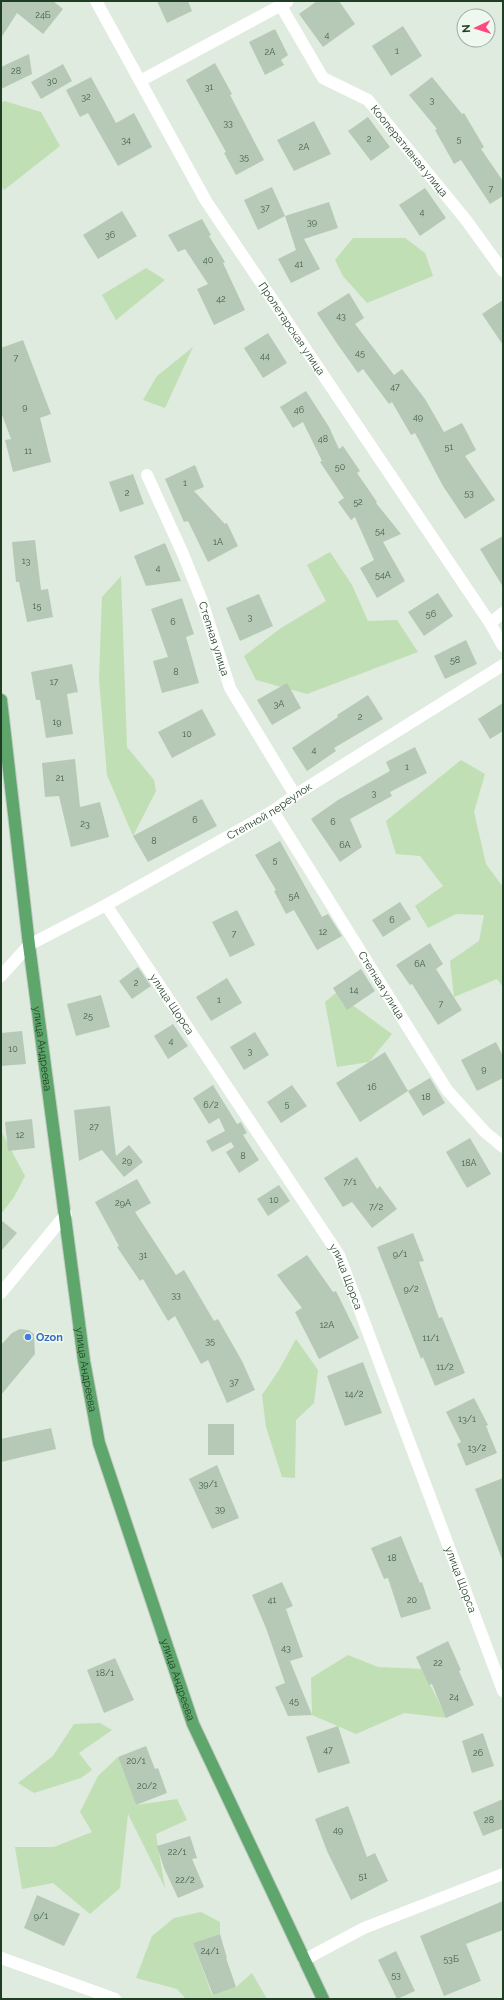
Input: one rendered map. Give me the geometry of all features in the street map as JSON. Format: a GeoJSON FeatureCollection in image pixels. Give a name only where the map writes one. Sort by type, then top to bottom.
{"type":"FeatureCollection","features":[{"type":"Feature","properties":{"kind":"main road","name":"улица Андреева"},"geometry":{"type":"LineString","coordinates":[[1,700],[29,945],[66,1214],[84,1361],[99,1443],[193,1724],[323,1999]]}},
{"type":"Feature","properties":{"kind":"street","name":"Пролетарская улица"},"geometry":{"type":"LineString","coordinates":[[96,1],[206,201],[490,623],[503,646]]}},
{"type":"Feature","properties":{"kind":"street"},"geometry":{"type":"LineString","coordinates":[[140,81],[284,3]]}},
{"type":"Feature","properties":{"kind":"street","name":"Кооперативная улица"},"geometry":{"type":"LineString","coordinates":[[284,3],[322,78],[368,100],[466,220],[503,271]]}},
{"type":"Feature","properties":{"kind":"street","name":"Степная улица"},"geometry":{"type":"LineString","coordinates":[[146,475],[183,554],[202,601],[230,688],[295,795]]}},
{"type":"Feature","properties":{"kind":"street"},"geometry":{"type":"LineString","coordinates":[[490,623],[503,613]]}},
{"type":"Feature","properties":{"kind":"street","name":"Степной переулок"},"geometry":{"type":"LineString","coordinates":[[29,945],[106,905],[272,812],[295,795],[503,665]]}},
{"type":"Feature","properties":{"kind":"street","name":"Степная улица"},"geometry":{"type":"LineString","coordinates":[[272,812],[447,1090],[485,1132],[503,1147]]}},
{"type":"Feature","properties":{"kind":"street","name":"улица Щорса"},"geometry":{"type":"LineString","coordinates":[[106,905],[339,1255],[503,1691]]}},
{"type":"Feature","properties":{"kind":"street"},"geometry":{"type":"LineString","coordinates":[[1,976],[29,945]]}},
{"type":"Feature","properties":{"kind":"street"},"geometry":{"type":"LineString","coordinates":[[1,1293],[66,1214]]}},
{"type":"Feature","properties":{"kind":"street"},"geometry":{"type":"LineString","coordinates":[[304,1960],[364,1928],[503,1874]]}},
{"type":"Feature","properties":{"kind":"street"},"geometry":{"type":"LineString","coordinates":[[1,1958],[115,1999]]}},
{"type":"Feature","properties":{"kind":"green space"},"geometry":{"type":"Polygon","coordinates":[[[4,101],[41,112],[60,146],[4,190],[1,186],[1,104],[4,101]]]}},
{"type":"Feature","properties":{"kind":"green space"},"geometry":{"type":"Polygon","coordinates":[[[353,238],[405,238],[425,253],[433,276],[367,303],[343,276],[335,260],[353,238]]]}},
{"type":"Feature","properties":{"kind":"green space"},"geometry":{"type":"Polygon","coordinates":[[[146,268],[165,280],[116,320],[102,295],[146,268]]]}},
{"type":"Feature","properties":{"kind":"green space"},"geometry":{"type":"Polygon","coordinates":[[[193,347],[165,408],[143,400],[157,376],[193,347]]]}},
{"type":"Feature","properties":{"kind":"green space"},"geometry":{"type":"Polygon","coordinates":[[[330,552],[352,585],[368,621],[397,620],[418,652],[307,694],[256,680],[244,656],[281,628],[326,601],[307,565],[330,552]]]}},
{"type":"Feature","properties":{"kind":"green space"},"geometry":{"type":"Polygon","coordinates":[[[121,576],[127,747],[154,780],[156,791],[133,836],[107,775],[99,679],[102,597],[121,576]]]}},
{"type":"Feature","properties":{"kind":"green space"},"geometry":{"type":"Polygon","coordinates":[[[461,760],[485,774],[474,812],[486,864],[503,887],[503,987],[497,979],[454,997],[450,961],[479,941],[484,915],[456,914],[428,928],[415,906],[443,886],[420,856],[396,854],[386,821],[461,760]]]}},
{"type":"Feature","properties":{"kind":"green space"},"geometry":{"type":"Polygon","coordinates":[[[336,993],[392,1034],[369,1062],[337,1067],[325,1002],[336,993]]]}},
{"type":"Feature","properties":{"kind":"green space"},"geometry":{"type":"Polygon","coordinates":[[[1,1131],[25,1176],[14,1197],[1,1214],[1,1131]]]}},
{"type":"Feature","properties":{"kind":"green space"},"geometry":{"type":"Polygon","coordinates":[[[296,1339],[318,1370],[314,1403],[296,1420],[295,1478],[282,1477],[266,1427],[262,1395],[279,1370],[296,1339]]]}},
{"type":"Feature","properties":{"kind":"green space"},"geometry":{"type":"Polygon","coordinates":[[[348,1655],[378,1667],[422,1669],[447,1718],[404,1713],[356,1734],[312,1715],[311,1678],[348,1655]]]}},
{"type":"Feature","properties":{"kind":"green space"},"geometry":{"type":"Polygon","coordinates":[[[100,1723],[112,1730],[79,1753],[92,1770],[81,1778],[34,1793],[18,1783],[53,1756],[74,1724],[100,1723]]]}},
{"type":"Feature","properties":{"kind":"green space"},"geometry":{"type":"Polygon","coordinates":[[[118,1757],[136,1805],[177,1799],[187,1820],[156,1834],[165,1888],[128,1814],[120,1888],[90,1914],[53,1883],[22,1889],[15,1847],[54,1847],[92,1832],[80,1812],[98,1776],[118,1757]]]}},
{"type":"Feature","properties":{"kind":"green space"},"geometry":{"type":"Polygon","coordinates":[[[201,1912],[220,1922],[220,1934],[193,1943],[212,1995],[236,1987],[252,1973],[267,1999],[186,1999],[177,1989],[136,1978],[152,1936],[174,1918],[201,1912]]]}},
{"type":"Feature","properties":{"kind":"building"},"geometry":{"type":"Polygon","coordinates":[[[1,1],[53,1],[63,9],[43,34],[17,13],[1,38],[1,1]]]}},
{"type":"Feature","properties":{"kind":"building"},"geometry":{"type":"Polygon","coordinates":[[[157,1],[188,1],[192,11],[167,23],[157,1]]]}},
{"type":"Feature","properties":{"kind":"building"},"geometry":{"type":"Polygon","coordinates":[[[317,1],[339,1],[355,24],[323,47],[299,14],[317,1]]]}},
{"type":"Feature","properties":{"kind":"building"},"geometry":{"type":"Polygon","coordinates":[[[403,26],[422,56],[391,76],[372,46],[403,26]]]}},
{"type":"Feature","properties":{"kind":"building"},"geometry":{"type":"Polygon","coordinates":[[[275,29],[288,55],[281,60],[284,65],[265,75],[249,42],[275,29]]]}},
{"type":"Feature","properties":{"kind":"building"},"geometry":{"type":"Polygon","coordinates":[[[29,54],[32,74],[1,89],[1,67],[29,54]]]}},
{"type":"Feature","properties":{"kind":"building"},"geometry":{"type":"Polygon","coordinates":[[[215,63],[264,160],[236,175],[224,153],[226,152],[186,80],[215,63]]]}},
{"type":"Feature","properties":{"kind":"building"},"geometry":{"type":"Polygon","coordinates":[[[63,64],[72,81],[41,99],[31,82],[63,64]]]}},
{"type":"Feature","properties":{"kind":"building"},"geometry":{"type":"Polygon","coordinates":[[[91,77],[116,123],[134,113],[152,147],[118,166],[88,113],[80,117],[66,90],[91,77]]]}},
{"type":"Feature","properties":{"kind":"building"},"geometry":{"type":"Polygon","coordinates":[[[432,77],[462,114],[464,113],[484,147],[481,149],[503,181],[503,196],[490,204],[461,160],[454,164],[435,130],[437,129],[409,95],[432,77]]]}},
{"type":"Feature","properties":{"kind":"building"},"geometry":{"type":"Polygon","coordinates":[[[368,117],[390,147],[371,161],[348,131],[368,117]]]}},
{"type":"Feature","properties":{"kind":"building"},"geometry":{"type":"Polygon","coordinates":[[[314,121],[331,154],[294,171],[277,140],[314,121]]]}},
{"type":"Feature","properties":{"kind":"building"},"geometry":{"type":"Polygon","coordinates":[[[272,187],[285,216],[258,230],[244,200],[272,187]]]}},
{"type":"Feature","properties":{"kind":"building"},"geometry":{"type":"Polygon","coordinates":[[[425,188],[446,218],[420,236],[399,205],[425,188]]]}},
{"type":"Feature","properties":{"kind":"building"},"geometry":{"type":"Polygon","coordinates":[[[329,202],[338,228],[304,239],[320,269],[291,283],[278,259],[296,250],[285,216],[329,202]]]}},
{"type":"Feature","properties":{"kind":"building"},"geometry":{"type":"Polygon","coordinates":[[[122,211],[137,236],[98,259],[83,235],[122,211]]]}},
{"type":"Feature","properties":{"kind":"building"},"geometry":{"type":"Polygon","coordinates":[[[202,219],[211,235],[209,236],[225,262],[223,263],[245,310],[214,325],[197,289],[208,284],[185,249],[178,252],[168,235],[202,219]]]}},
{"type":"Feature","properties":{"kind":"building"},"geometry":{"type":"Polygon","coordinates":[[[349,293],[364,318],[355,324],[394,375],[402,369],[425,399],[444,432],[462,423],[476,450],[465,456],[495,500],[465,519],[443,486],[415,433],[411,435],[392,402],[389,404],[363,369],[358,373],[317,313],[349,293]]]}},
{"type":"Feature","properties":{"kind":"building"},"geometry":{"type":"Polygon","coordinates":[[[503,300],[503,345],[482,314],[503,300]]]}},
{"type":"Feature","properties":{"kind":"building"},"geometry":{"type":"Polygon","coordinates":[[[268,333],[287,363],[263,378],[244,348],[268,333]]]}},
{"type":"Feature","properties":{"kind":"building"},"geometry":{"type":"Polygon","coordinates":[[[23,340],[51,414],[40,418],[51,462],[13,472],[5,440],[11,439],[1,412],[1,348],[23,340]]]}},
{"type":"Feature","properties":{"kind":"building"},"geometry":{"type":"Polygon","coordinates":[[[306,391],[329,427],[339,449],[343,446],[360,471],[357,473],[377,502],[376,503],[401,534],[383,542],[405,581],[377,598],[360,568],[374,560],[355,517],[351,520],[338,502],[344,498],[320,462],[322,461],[303,422],[293,428],[280,407],[306,391]]]}},
{"type":"Feature","properties":{"kind":"building"},"geometry":{"type":"Polygon","coordinates":[[[195,465],[204,487],[194,491],[225,524],[227,523],[238,546],[208,562],[188,521],[184,522],[165,479],[195,465]]]}},
{"type":"Feature","properties":{"kind":"building"},"geometry":{"type":"Polygon","coordinates":[[[133,474],[144,504],[120,512],[109,482],[133,474]]]}},
{"type":"Feature","properties":{"kind":"building"},"geometry":{"type":"Polygon","coordinates":[[[503,536],[503,587],[480,549],[503,536]]]}},
{"type":"Feature","properties":{"kind":"building"},"geometry":{"type":"Polygon","coordinates":[[[35,540],[41,590],[48,589],[53,617],[27,622],[19,582],[16,582],[12,542],[35,540]]]}},
{"type":"Feature","properties":{"kind":"building"},"geometry":{"type":"Polygon","coordinates":[[[165,543],[181,581],[146,586],[134,556],[165,543]]]}},
{"type":"Feature","properties":{"kind":"building"},"geometry":{"type":"Polygon","coordinates":[[[438,593],[453,616],[424,636],[408,612],[438,593]]]}},
{"type":"Feature","properties":{"kind":"building"},"geometry":{"type":"Polygon","coordinates":[[[259,594],[273,626],[240,641],[226,608],[259,594]]]}},
{"type":"Feature","properties":{"kind":"building"},"geometry":{"type":"Polygon","coordinates":[[[182,598],[194,634],[186,637],[199,683],[162,693],[153,661],[168,657],[151,609],[182,598]]]}},
{"type":"Feature","properties":{"kind":"building"},"geometry":{"type":"Polygon","coordinates":[[[466,640],[477,664],[445,679],[434,656],[466,640]]]}},
{"type":"Feature","properties":{"kind":"building"},"geometry":{"type":"Polygon","coordinates":[[[72,664],[78,692],[67,694],[73,734],[46,738],[40,700],[36,700],[31,672],[72,664]]]}},
{"type":"Feature","properties":{"kind":"building"},"geometry":{"type":"Polygon","coordinates":[[[287,683],[301,708],[272,725],[257,700],[287,683]]]}},
{"type":"Feature","properties":{"kind":"building"},"geometry":{"type":"Polygon","coordinates":[[[368,695],[383,719],[334,748],[336,751],[307,771],[292,748],[338,717],[337,715],[368,695]]]}},
{"type":"Feature","properties":{"kind":"building"},"geometry":{"type":"Polygon","coordinates":[[[503,703],[503,731],[490,739],[478,719],[503,703]]]}},
{"type":"Feature","properties":{"kind":"building"},"geometry":{"type":"Polygon","coordinates":[[[202,709],[216,735],[172,758],[158,732],[202,709]]]}},
{"type":"Feature","properties":{"kind":"building"},"geometry":{"type":"Polygon","coordinates":[[[415,747],[427,773],[390,792],[392,796],[350,819],[362,847],[340,862],[311,819],[338,800],[390,771],[386,762],[415,747]]]}},
{"type":"Feature","properties":{"kind":"building"},"geometry":{"type":"Polygon","coordinates":[[[75,759],[80,807],[100,802],[109,837],[71,847],[59,796],[45,797],[42,763],[75,759]]]}},
{"type":"Feature","properties":{"kind":"building"},"geometry":{"type":"Polygon","coordinates":[[[202,799],[217,826],[148,862],[133,836],[202,799]]]}},
{"type":"Feature","properties":{"kind":"building"},"geometry":{"type":"Polygon","coordinates":[[[280,841],[322,917],[328,914],[342,936],[317,950],[294,910],[286,914],[274,891],[276,890],[255,855],[280,841]]]}},
{"type":"Feature","properties":{"kind":"building"},"geometry":{"type":"Polygon","coordinates":[[[400,902],[411,919],[383,937],[372,920],[400,902]]]}},
{"type":"Feature","properties":{"kind":"building"},"geometry":{"type":"Polygon","coordinates":[[[237,910],[255,945],[230,957],[212,922],[237,910]]]}},
{"type":"Feature","properties":{"kind":"building"},"geometry":{"type":"Polygon","coordinates":[[[430,943],[443,964],[436,969],[462,1010],[438,1025],[412,984],[410,985],[396,965],[430,943]]]}},
{"type":"Feature","properties":{"kind":"building"},"geometry":{"type":"Polygon","coordinates":[[[138,967],[151,986],[132,999],[119,981],[138,967]]]}},
{"type":"Feature","properties":{"kind":"building"},"geometry":{"type":"Polygon","coordinates":[[[361,969],[375,991],[347,1010],[333,988],[361,969]]]}},
{"type":"Feature","properties":{"kind":"building"},"geometry":{"type":"Polygon","coordinates":[[[227,978],[242,1003],[211,1021],[196,997],[227,978]]]}},
{"type":"Feature","properties":{"kind":"building"},"geometry":{"type":"Polygon","coordinates":[[[101,995],[110,1027],[76,1036],[67,1004],[101,995]]]}},
{"type":"Feature","properties":{"kind":"building"},"geometry":{"type":"Polygon","coordinates":[[[173,1024],[188,1046],[168,1059],[154,1036],[173,1024]]]}},
{"type":"Feature","properties":{"kind":"building"},"geometry":{"type":"Polygon","coordinates":[[[22,1031],[26,1064],[1,1066],[1,1033],[22,1031]]]}},
{"type":"Feature","properties":{"kind":"building"},"geometry":{"type":"Polygon","coordinates":[[[255,1032],[269,1055],[244,1070],[230,1047],[255,1032]]]}},
{"type":"Feature","properties":{"kind":"building"},"geometry":{"type":"Polygon","coordinates":[[[496,1042],[503,1056],[503,1078],[477,1091],[461,1060],[496,1042]]]}},
{"type":"Feature","properties":{"kind":"building"},"geometry":{"type":"Polygon","coordinates":[[[385,1052],[408,1091],[360,1122],[336,1083],[385,1052]]]}},
{"type":"Feature","properties":{"kind":"building"},"geometry":{"type":"Polygon","coordinates":[[[430,1078],[445,1103],[423,1116],[408,1091],[430,1078]]]}},
{"type":"Feature","properties":{"kind":"building"},"geometry":{"type":"Polygon","coordinates":[[[213,1085],[237,1124],[241,1122],[247,1133],[243,1135],[259,1160],[239,1173],[226,1152],[234,1147],[231,1142],[212,1152],[206,1141],[225,1131],[219,1118],[209,1124],[193,1098],[213,1085]]]}},
{"type":"Feature","properties":{"kind":"building"},"geometry":{"type":"Polygon","coordinates":[[[292,1085],[307,1106],[281,1123],[267,1102],[292,1085]]]}},
{"type":"Feature","properties":{"kind":"building"},"geometry":{"type":"Polygon","coordinates":[[[110,1106],[116,1156],[129,1145],[143,1162],[124,1177],[102,1150],[79,1161],[74,1110],[110,1106]]]}},
{"type":"Feature","properties":{"kind":"building"},"geometry":{"type":"Polygon","coordinates":[[[32,1119],[35,1148],[8,1151],[5,1122],[32,1119]]]}},
{"type":"Feature","properties":{"kind":"building"},"geometry":{"type":"Polygon","coordinates":[[[470,1138],[491,1174],[467,1188],[446,1152],[470,1138]]]}},
{"type":"Feature","properties":{"kind":"building"},"geometry":{"type":"Polygon","coordinates":[[[357,1157],[377,1189],[380,1186],[397,1209],[372,1228],[352,1202],[343,1207],[324,1178],[357,1157]]]}},
{"type":"Feature","properties":{"kind":"building"},"geometry":{"type":"Polygon","coordinates":[[[137,1179],[151,1203],[135,1212],[176,1275],[184,1270],[214,1321],[218,1319],[242,1361],[255,1390],[227,1403],[208,1360],[201,1364],[175,1316],[168,1321],[143,1279],[140,1281],[117,1247],[119,1246],[95,1202],[137,1179]]]}},
{"type":"Feature","properties":{"kind":"building"},"geometry":{"type":"Polygon","coordinates":[[[279,1185],[290,1201],[268,1216],[257,1199],[279,1185]]]}},
{"type":"Feature","properties":{"kind":"building"},"geometry":{"type":"Polygon","coordinates":[[[1,1220],[17,1233],[1,1251],[1,1220]]]}},
{"type":"Feature","properties":{"kind":"building"},"geometry":{"type":"Polygon","coordinates":[[[413,1233],[424,1261],[419,1262],[439,1318],[442,1317],[465,1373],[435,1386],[423,1357],[421,1359],[377,1247],[413,1233]]]}},
{"type":"Feature","properties":{"kind":"building"},"geometry":{"type":"Polygon","coordinates":[[[307,1255],[333,1292],[336,1291],[359,1338],[319,1359],[295,1312],[302,1308],[277,1275],[307,1255]]]}},
{"type":"Feature","properties":{"kind":"building"},"geometry":{"type":"Polygon","coordinates":[[[20,1329],[28,1330],[34,1334],[35,1354],[1,1395],[1,1345],[12,1333],[20,1329]]]}},
{"type":"Feature","properties":{"kind":"building"},"geometry":{"type":"Polygon","coordinates":[[[363,1362],[382,1413],[345,1426],[327,1376],[363,1362]]]}},
{"type":"Feature","properties":{"kind":"building"},"geometry":{"type":"Polygon","coordinates":[[[474,1398],[488,1425],[486,1426],[497,1453],[466,1466],[457,1444],[461,1442],[446,1412],[474,1398]]]}},
{"type":"Feature","properties":{"kind":"building"},"geometry":{"type":"Polygon","coordinates":[[[208,1424],[234,1424],[234,1455],[208,1455],[208,1424]]]}},
{"type":"Feature","properties":{"kind":"building"},"geometry":{"type":"Polygon","coordinates":[[[51,1428],[56,1449],[1,1462],[1,1439],[51,1428]]]}},
{"type":"Feature","properties":{"kind":"building"},"geometry":{"type":"Polygon","coordinates":[[[217,1465],[239,1518],[212,1529],[189,1479],[217,1465]]]}},
{"type":"Feature","properties":{"kind":"building"},"geometry":{"type":"Polygon","coordinates":[[[503,1478],[503,1559],[502,1559],[475,1489],[503,1478]]]}},
{"type":"Feature","properties":{"kind":"building"},"geometry":{"type":"Polygon","coordinates":[[[401,1536],[420,1583],[422,1582],[431,1609],[401,1618],[388,1578],[384,1579],[371,1548],[401,1536]]]}},
{"type":"Feature","properties":{"kind":"building"},"geometry":{"type":"Polygon","coordinates":[[[282,1582],[293,1606],[286,1609],[303,1657],[290,1661],[312,1715],[288,1716],[275,1687],[285,1683],[266,1628],[252,1595],[282,1582]]]}},
{"type":"Feature","properties":{"kind":"building"},"geometry":{"type":"Polygon","coordinates":[[[448,1641],[474,1705],[446,1718],[432,1684],[429,1685],[416,1657],[448,1641]]]}},
{"type":"Feature","properties":{"kind":"building"},"geometry":{"type":"Polygon","coordinates":[[[115,1658],[134,1700],[104,1713],[87,1670],[115,1658]]]}},
{"type":"Feature","properties":{"kind":"building"},"geometry":{"type":"Polygon","coordinates":[[[338,1726],[350,1763],[318,1773],[306,1737],[338,1726]]]}},
{"type":"Feature","properties":{"kind":"building"},"geometry":{"type":"Polygon","coordinates":[[[483,1733],[494,1766],[472,1773],[462,1741],[483,1733]]]}},
{"type":"Feature","properties":{"kind":"building"},"geometry":{"type":"Polygon","coordinates":[[[146,1746],[155,1769],[158,1768],[167,1793],[136,1805],[118,1757],[146,1746]]]}},
{"type":"Feature","properties":{"kind":"building"},"geometry":{"type":"Polygon","coordinates":[[[503,1799],[503,1828],[483,1836],[473,1812],[503,1799]]]}},
{"type":"Feature","properties":{"kind":"building"},"geometry":{"type":"Polygon","coordinates":[[[348,1806],[367,1857],[375,1853],[388,1881],[351,1900],[327,1851],[315,1819],[348,1806]]]}},
{"type":"Feature","properties":{"kind":"building"},"geometry":{"type":"Polygon","coordinates":[[[190,1836],[197,1858],[192,1859],[204,1887],[178,1898],[164,1868],[157,1846],[190,1836]]]}},
{"type":"Feature","properties":{"kind":"building"},"geometry":{"type":"Polygon","coordinates":[[[37,1895],[80,1914],[64,1946],[24,1928],[37,1895]]]}},
{"type":"Feature","properties":{"kind":"building"},"geometry":{"type":"Polygon","coordinates":[[[503,1901],[503,1930],[466,1944],[481,1981],[444,1996],[420,1936],[503,1901]]]}},
{"type":"Feature","properties":{"kind":"building"},"geometry":{"type":"Polygon","coordinates":[[[220,1934],[236,1987],[213,1995],[193,1943],[220,1934]]]}},
{"type":"Feature","properties":{"kind":"building"},"geometry":{"type":"Polygon","coordinates":[[[396,1951],[415,1991],[397,1999],[378,1960],[396,1951]]]}},
{"type":"Feature","properties":{"kind":"place","name":"Ozon"},"geometry":{"type":"Point","coordinates":[28,1337]}}]}
